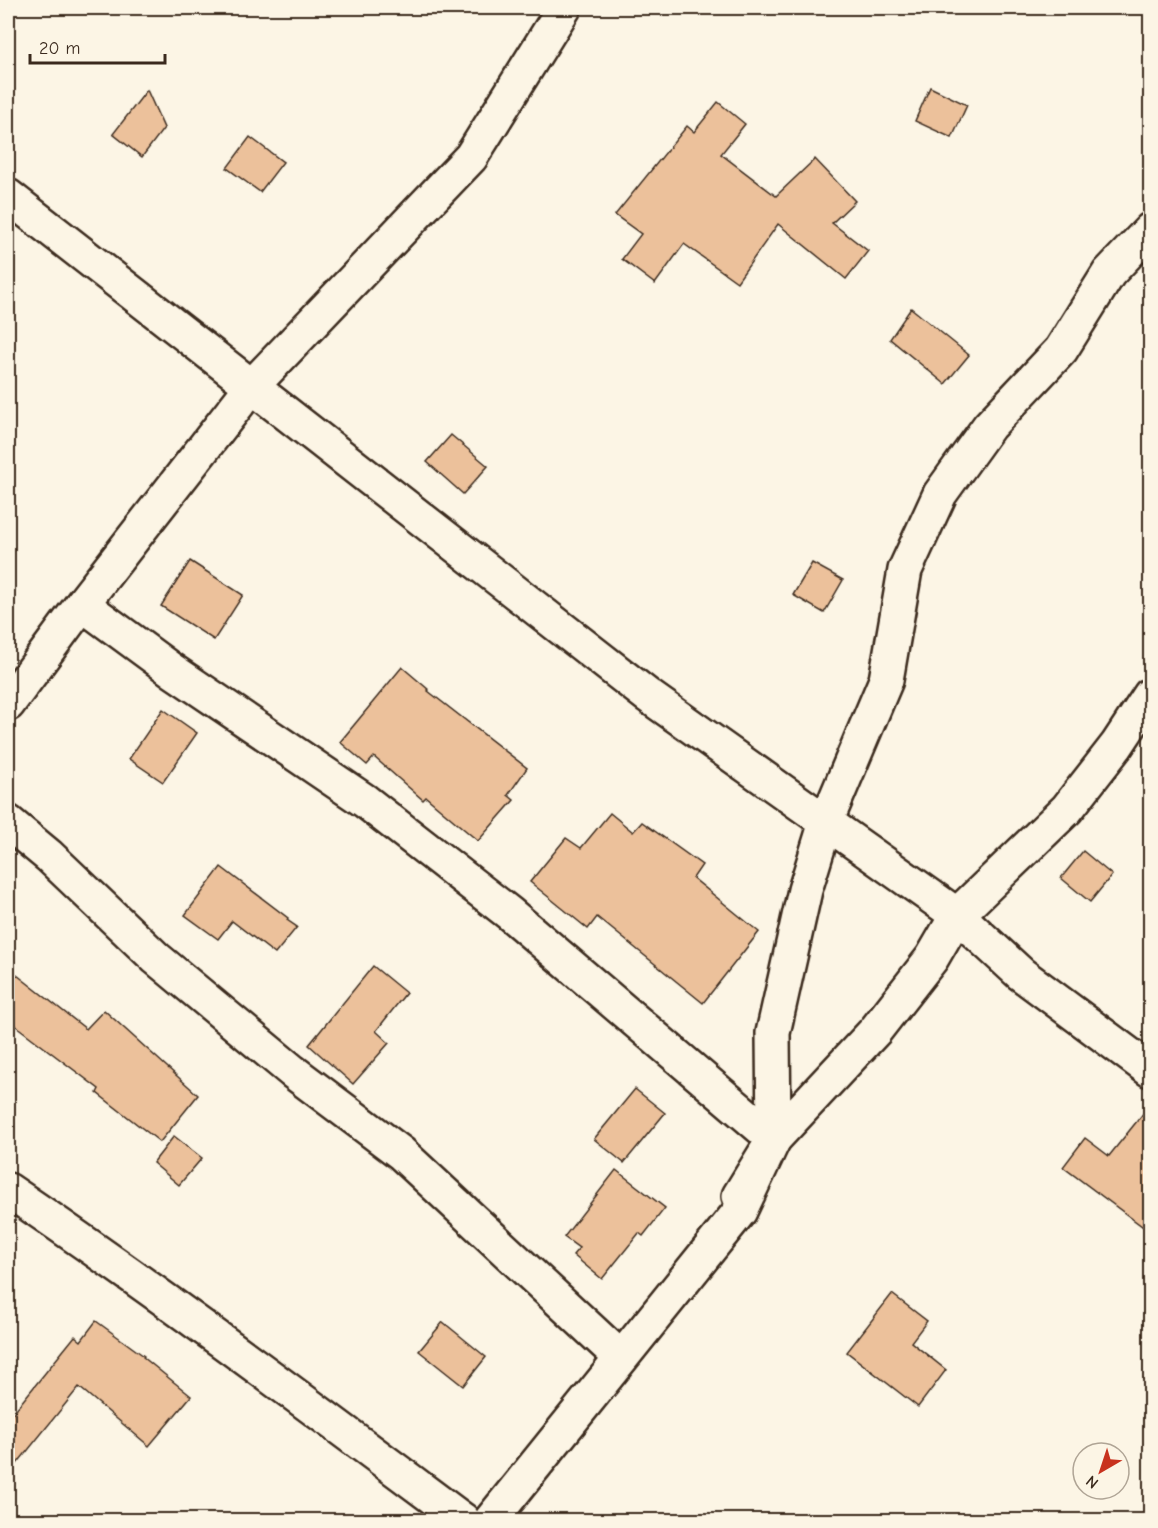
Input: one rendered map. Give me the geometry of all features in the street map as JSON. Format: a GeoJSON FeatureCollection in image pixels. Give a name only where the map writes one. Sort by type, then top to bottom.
{"type":"FeatureCollection","features":[{"type":"Feature","properties":{"kind":"street"},"geometry":{"type":"LineString","coordinates":[[8,704],[82,604],[252,386],[471,157],[564,8]]}},
{"type":"Feature","properties":{"kind":"street"},"geometry":{"type":"LineString","coordinates":[[8,196],[647,695],[957,915],[1021,974],[1150,1070]]}},
{"type":"Feature","properties":{"kind":"street"},"geometry":{"type":"LineString","coordinates":[[491,1521],[740,1211],[774,1139],[773,1033],[805,890],[826,822],[886,681],[905,570],[940,494],[989,426],[1061,350],[1109,273],[1150,231]]}},
{"type":"Feature","properties":{"kind":"street"},"geometry":{"type":"LineString","coordinates":[[82,604],[173,671],[383,815],[509,913],[774,1139]]}},
{"type":"Feature","properties":{"kind":"street"},"geometry":{"type":"LineString","coordinates":[[739,1196],[774,1139],[875,1031],[932,958],[957,915],[1067,809],[1117,745],[1150,694]]}},
{"type":"Feature","properties":{"kind":"street"},"geometry":{"type":"LineString","coordinates":[[8,822],[50,856],[156,958],[292,1071],[402,1153],[621,1358]]}},
{"type":"Feature","properties":{"kind":"street"},"geometry":{"type":"LineString","coordinates":[[8,1190],[257,1367],[463,1521]]}},
{"type":"Feature","properties":{"kind":"building"},"geometry":{"type":"Polygon","coordinates":[[[930,87],[967,105],[952,138],[915,121],[930,87]]]}},
{"type":"Feature","properties":{"kind":"building"},"geometry":{"type":"Polygon","coordinates":[[[147,90],[164,128],[142,157],[113,134],[147,90]]]}},
{"type":"Feature","properties":{"kind":"building"},"geometry":{"type":"Polygon","coordinates":[[[718,102],[745,124],[721,154],[776,196],[815,159],[855,201],[832,223],[868,251],[846,279],[778,224],[737,282],[684,244],[655,284],[622,259],[641,234],[615,215],[687,126],[694,132],[718,102]]]}},
{"type":"Feature","properties":{"kind":"building"},"geometry":{"type":"Polygon","coordinates":[[[250,137],[283,162],[260,192],[227,168],[250,137]]]}},
{"type":"Feature","properties":{"kind":"building"},"geometry":{"type":"Polygon","coordinates":[[[911,308],[969,355],[945,384],[890,339],[911,308]]]}},
{"type":"Feature","properties":{"kind":"building"},"geometry":{"type":"Polygon","coordinates":[[[451,435],[488,466],[463,494],[427,462],[451,435]]]}},
{"type":"Feature","properties":{"kind":"building"},"geometry":{"type":"Polygon","coordinates":[[[190,561],[243,595],[214,640],[161,606],[190,561]]]}},
{"type":"Feature","properties":{"kind":"building"},"geometry":{"type":"Polygon","coordinates":[[[812,563],[843,580],[824,613],[793,595],[812,563]]]}},
{"type":"Feature","properties":{"kind":"building"},"geometry":{"type":"Polygon","coordinates":[[[402,667],[428,691],[527,768],[508,795],[514,800],[478,841],[426,797],[423,800],[374,757],[367,765],[340,742],[402,667]]]}},
{"type":"Feature","properties":{"kind":"building"},"geometry":{"type":"Polygon","coordinates":[[[163,709],[197,733],[163,782],[129,759],[163,709]]]}},
{"type":"Feature","properties":{"kind":"building"},"geometry":{"type":"Polygon","coordinates":[[[610,813],[633,832],[642,822],[702,865],[693,878],[759,932],[703,1003],[597,917],[588,929],[530,882],[566,838],[581,848],[610,813]]]}},
{"type":"Feature","properties":{"kind":"building"},"geometry":{"type":"Polygon","coordinates":[[[1083,851],[1112,875],[1090,902],[1061,878],[1083,851]]]}},
{"type":"Feature","properties":{"kind":"building"},"geometry":{"type":"Polygon","coordinates":[[[221,867],[297,927],[275,954],[232,921],[218,939],[185,915],[221,867]]]}},
{"type":"Feature","properties":{"kind":"building"},"geometry":{"type":"Polygon","coordinates":[[[373,966],[406,993],[376,1031],[389,1043],[353,1084],[309,1045],[373,966]]]}},
{"type":"Feature","properties":{"kind":"building"},"geometry":{"type":"Polygon","coordinates":[[[8,968],[86,1029],[104,1010],[198,1095],[160,1142],[97,1093],[99,1089],[8,1020],[8,968]]]}},
{"type":"Feature","properties":{"kind":"building"},"geometry":{"type":"Polygon","coordinates":[[[635,1089],[665,1113],[624,1163],[594,1139],[635,1089]]]}},
{"type":"Feature","properties":{"kind":"building"},"geometry":{"type":"Polygon","coordinates":[[[1150,1105],[1150,1232],[1063,1167],[1085,1138],[1109,1156],[1150,1105]]]}},
{"type":"Feature","properties":{"kind":"building"},"geometry":{"type":"Polygon","coordinates":[[[174,1136],[202,1158],[179,1185],[153,1163],[174,1136]]]}},
{"type":"Feature","properties":{"kind":"building"},"geometry":{"type":"Polygon","coordinates":[[[616,1170],[665,1208],[643,1236],[639,1233],[602,1279],[573,1255],[579,1248],[564,1237],[616,1170]]]}},
{"type":"Feature","properties":{"kind":"building"},"geometry":{"type":"Polygon","coordinates":[[[892,1294],[927,1321],[911,1342],[946,1370],[918,1407],[847,1352],[892,1294]]]}},
{"type":"Feature","properties":{"kind":"building"},"geometry":{"type":"Polygon","coordinates":[[[96,1321],[144,1356],[191,1396],[149,1446],[79,1387],[8,1475],[8,1419],[75,1336],[81,1341],[96,1321]]]}},
{"type":"Feature","properties":{"kind":"building"},"geometry":{"type":"Polygon","coordinates":[[[443,1322],[486,1357],[463,1386],[419,1351],[443,1322]]]}}]}
